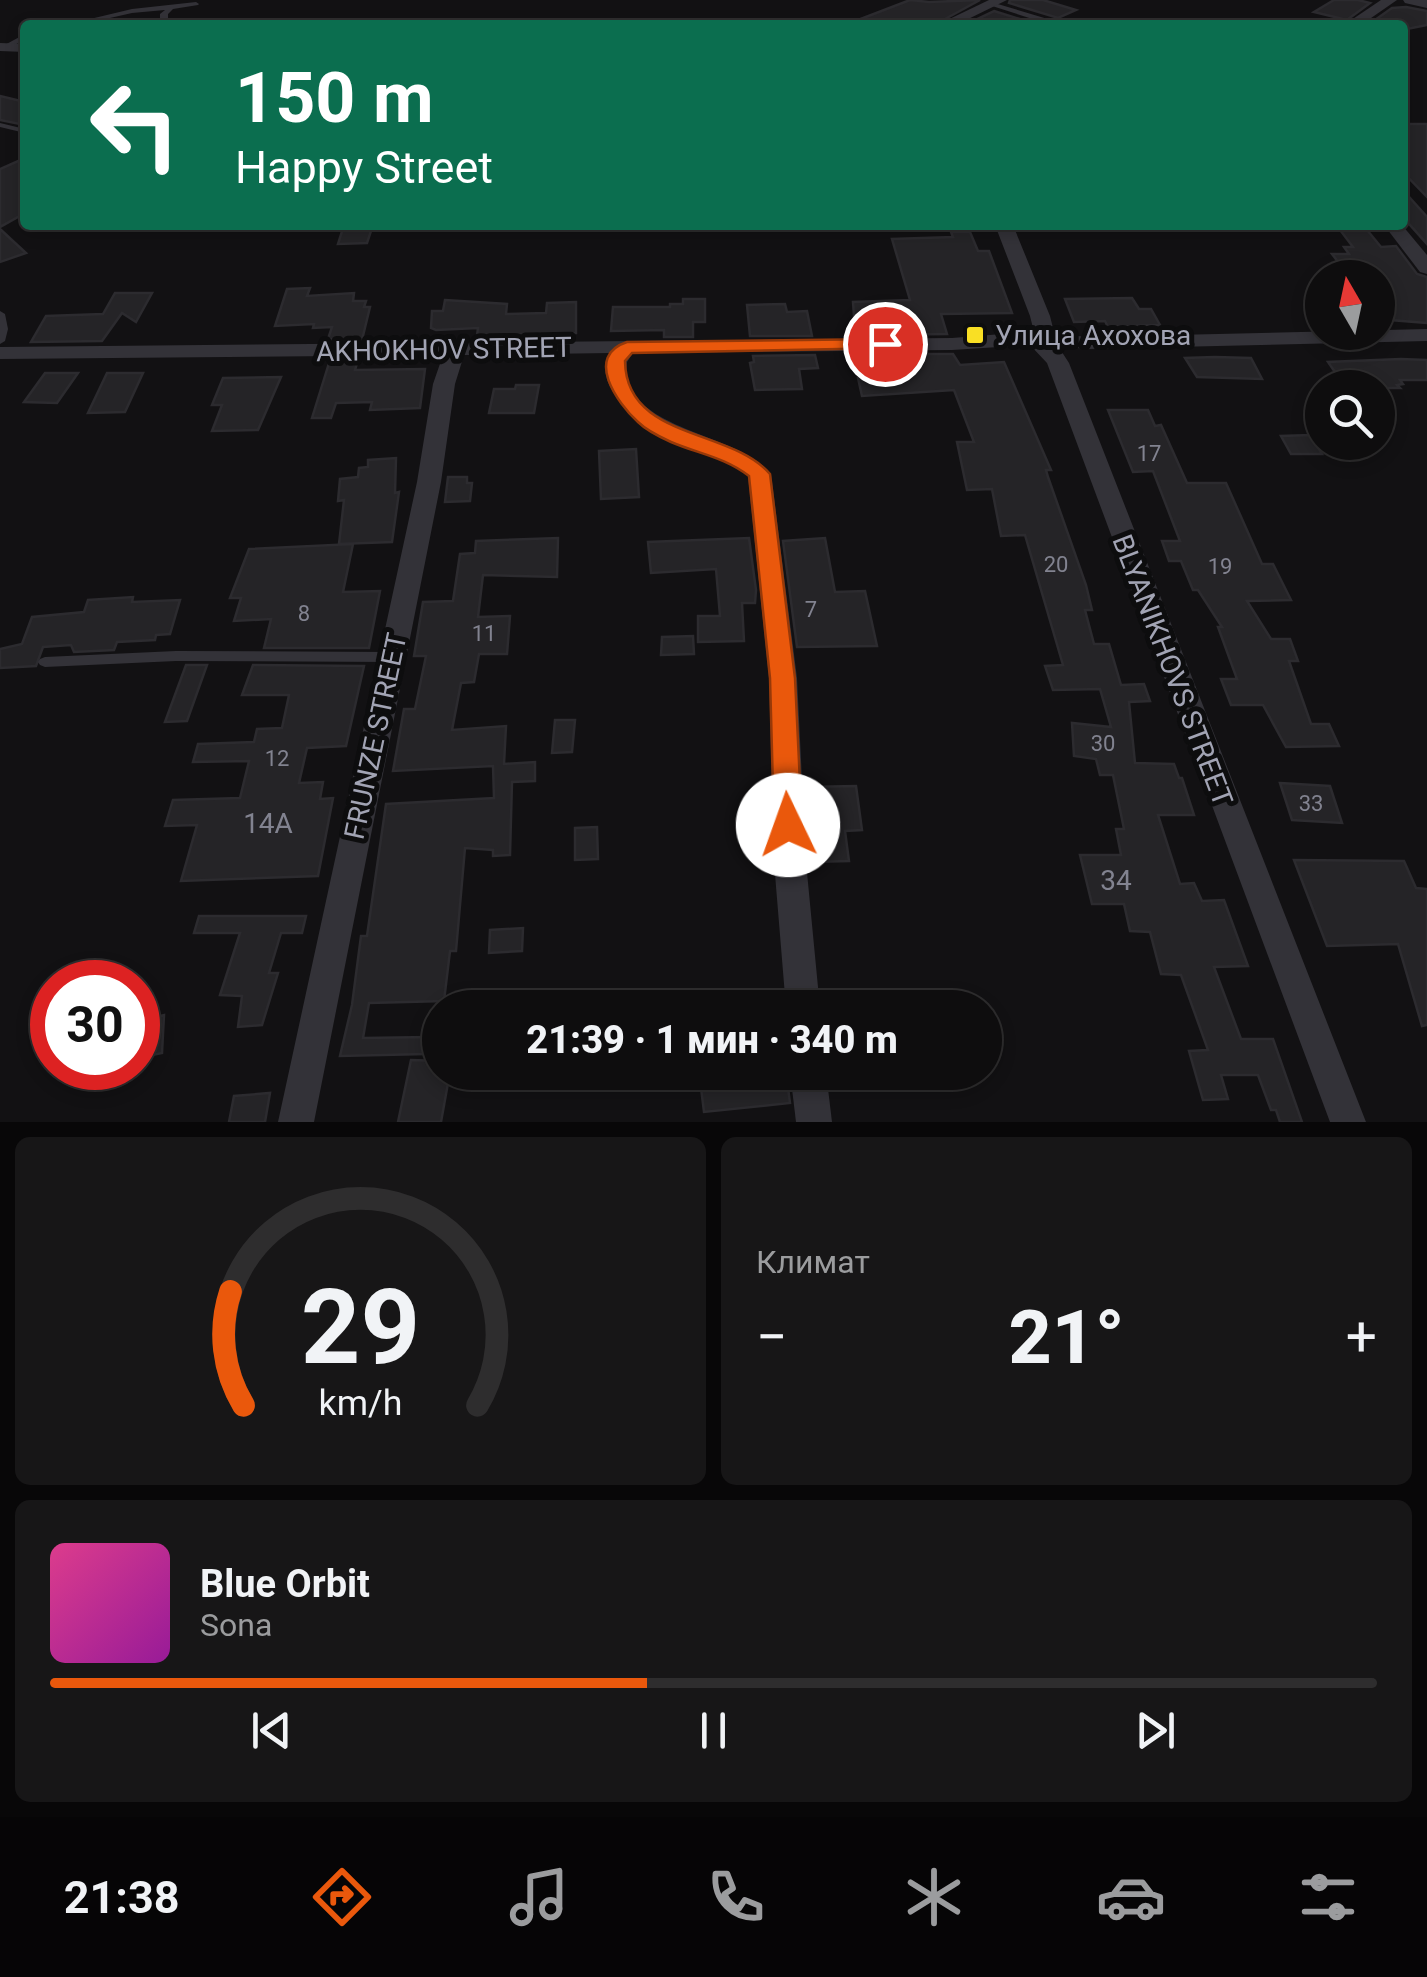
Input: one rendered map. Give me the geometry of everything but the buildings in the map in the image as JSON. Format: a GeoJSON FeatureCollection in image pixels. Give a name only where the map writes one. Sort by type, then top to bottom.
{"type":"FeatureCollection","features":[{"type":"Feature","properties":{"kind":"street"},"geometry":{"type":"LineString","coordinates":[[1360,20],[1390,0]]}},
{"type":"Feature","properties":{"kind":"street"},"geometry":{"type":"LineString","coordinates":[[1410,0],[1427,4]]}},
{"type":"Feature","properties":{"kind":"street"},"geometry":{"type":"LineString","coordinates":[[955,20],[996,2]]}},
{"type":"Feature","properties":{"kind":"street"},"geometry":{"type":"LineString","coordinates":[[1006,230],[1040,316],[1043,328],[1035,338]]}},
{"type":"Feature","properties":{"kind":"street"},"geometry":{"type":"LineString","coordinates":[[1397,230],[1427,268]]}},
{"type":"Feature","properties":{"kind":"street","name":"AKHOKHOV STREET"},"geometry":{"type":"LineString","coordinates":[[0,353],[965,344],[1035,338],[1074,344],[1427,335]]}},
{"type":"Feature","properties":{"kind":"street","name":"BLYANIKHOVS STREET"},"geometry":{"type":"LineString","coordinates":[[1035,338],[1058,362],[1200,743],[1348,1122]]}},
{"type":"Feature","properties":{"kind":"street"},"geometry":{"type":"LineString","coordinates":[[627,348],[615,360],[614,370],[639,414],[668,433],[734,455],[759,474],[783,678],[790,862],[801,990]]}},
{"type":"Feature","properties":{"kind":"street","name":"FRUNZE STREET"},"geometry":{"type":"LineString","coordinates":[[296,1122],[429,482],[444,384],[455,350]]}},
{"type":"Feature","properties":{"kind":"street"},"geometry":{"type":"LineString","coordinates":[[810,1090],[814,1122]]}},
{"type":"Feature","properties":{"kind":"lane"},"geometry":{"type":"LineString","coordinates":[[996,2],[1045,20]]}},
{"type":"Feature","properties":{"kind":"lane"},"geometry":{"type":"LineString","coordinates":[[96,20],[196,4]]}},
{"type":"Feature","properties":{"kind":"lane"},"geometry":{"type":"LineString","coordinates":[[164,20],[172,6]]}},
{"type":"Feature","properties":{"kind":"lane"},"geometry":{"type":"LineString","coordinates":[[0,314],[0,341]]}},
{"type":"Feature","properties":{"kind":"lane"},"geometry":{"type":"LineString","coordinates":[[45,662],[176,656],[391,657]]}},
{"type":"Feature","properties":{"kind":"place","name":"Улица Ахохова"},"geometry":{"type":"Point","coordinates":[975,335]}},
{"type":"Feature","properties":{"kind":"route"},"geometry":{"type":"LineString","coordinates":[[788,825],[783,678],[759,474],[734,455],[668,433],[639,414],[615,376],[615,360],[627,348],[885,344]]}}]}
